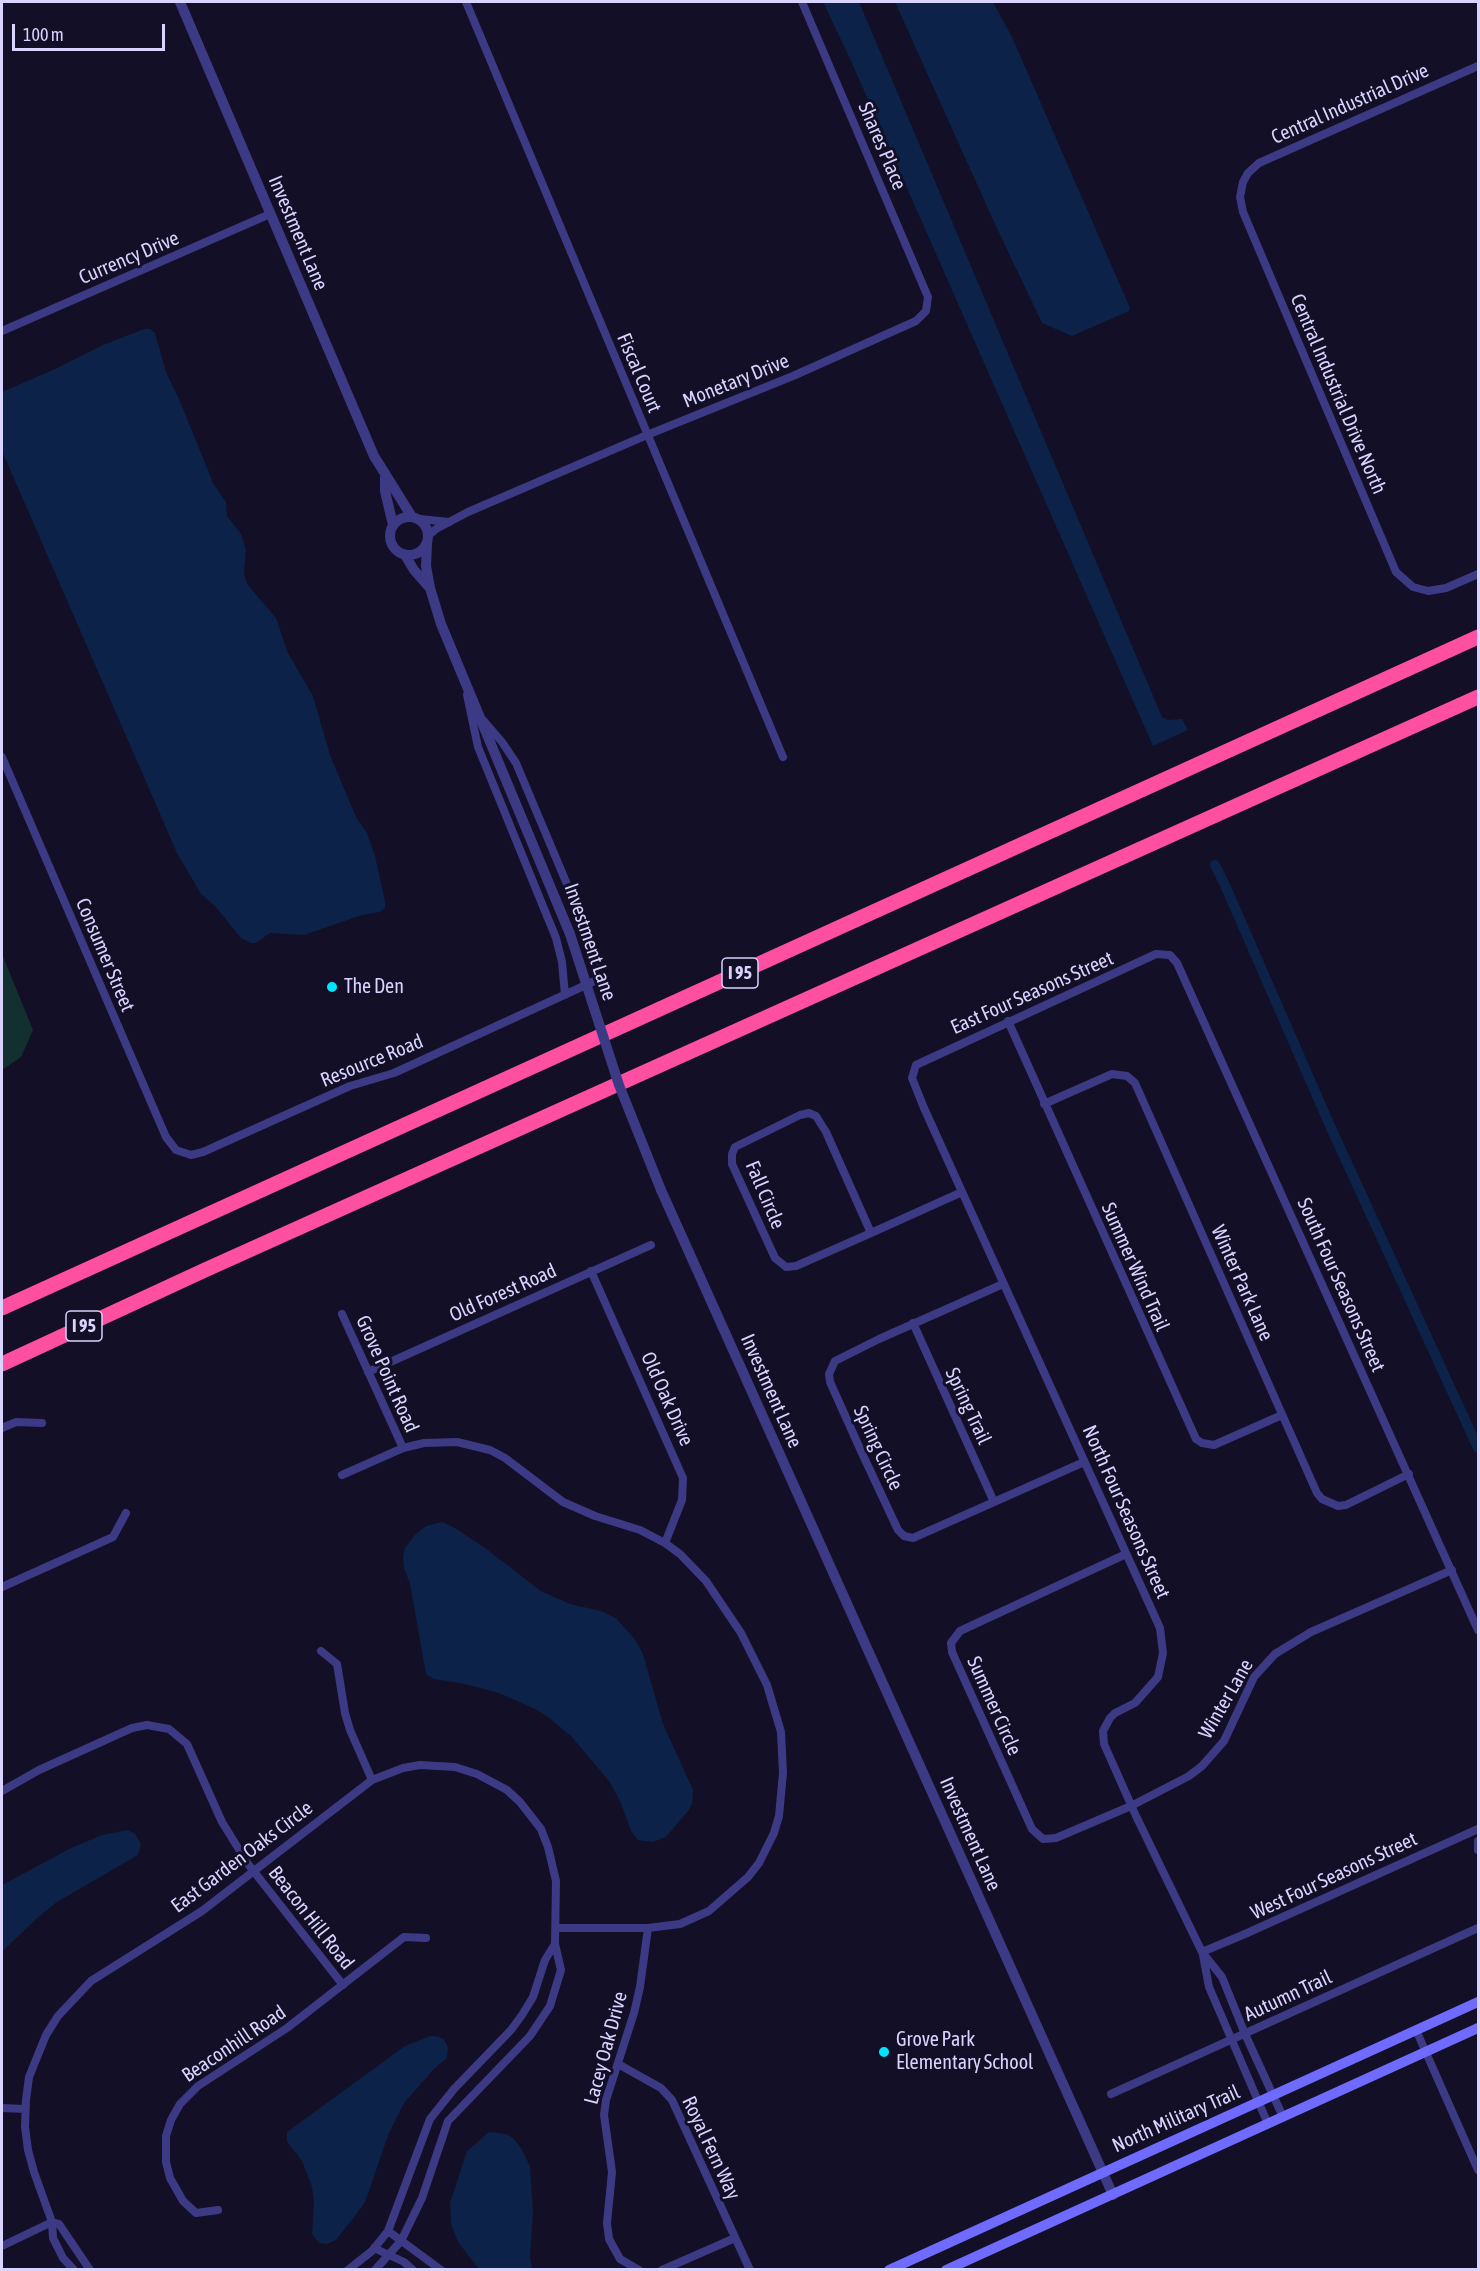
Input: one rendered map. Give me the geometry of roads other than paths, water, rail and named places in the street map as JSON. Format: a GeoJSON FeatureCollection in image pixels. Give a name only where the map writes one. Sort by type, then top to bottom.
{"type":"FeatureCollection","features":[{"type":"Feature","properties":{"kind":"highway","name":"I 95"},"geometry":{"type":"LineString","coordinates":[[2,1308],[1479,637]]}},
{"type":"Feature","properties":{"kind":"highway","name":"I 95"},"geometry":{"type":"LineString","coordinates":[[2,1364],[205,1270],[1479,698]]}},
{"type":"Feature","properties":{"kind":"main road","name":"North Military Trail"},"geometry":{"type":"LineString","coordinates":[[889,2270],[1479,2001]]}},
{"type":"Feature","properties":{"kind":"main road"},"geometry":{"type":"LineString","coordinates":[[946,2270],[1479,2028]]}},
{"type":"Feature","properties":{"kind":"street","name":"Investment Lane"},"geometry":{"type":"LineString","coordinates":[[180,2],[374,456],[385,477],[416,518]]}},
{"type":"Feature","properties":{"kind":"street","name":"Fiscal Court"},"geometry":{"type":"LineString","coordinates":[[466,2],[783,757]]}},
{"type":"Feature","properties":{"kind":"street","name":"Shares Place"},"geometry":{"type":"LineString","coordinates":[[802,2],[928,297],[928,305]]}},
{"type":"Feature","properties":{"kind":"street","name":"Central Industrial Drive"},"geometry":{"type":"LineString","coordinates":[[1243,182],[1253,167],[1265,159],[1479,66]]}},
{"type":"Feature","properties":{"kind":"street","name":"Central Industrial Drive North"},"geometry":{"type":"LineString","coordinates":[[1243,182],[1240,197],[1243,212],[1393,565],[1401,578],[1413,587],[1428,591],[1439,590],[1479,574]]}},
{"type":"Feature","properties":{"kind":"street","name":"Currency Drive"},"geometry":{"type":"LineString","coordinates":[[2,331],[270,214]]}},
{"type":"Feature","properties":{"kind":"street","name":"Monetary Drive"},"geometry":{"type":"LineString","coordinates":[[428,540],[450,522],[468,512],[647,435],[793,376],[916,321],[926,311],[928,305]]}},
{"type":"Feature","properties":{"kind":"street","name":"Investment Lane"},"geometry":{"type":"LineString","coordinates":[[385,477],[385,491],[393,525]]}},
{"type":"Feature","properties":{"kind":"street"},"geometry":{"type":"LineString","coordinates":[[416,518],[427,529],[428,540],[418,553],[405,555],[395,549],[390,534],[393,525],[402,518],[416,518],[450,522]]}},
{"type":"Feature","properties":{"kind":"street","name":"Investment Lane"},"geometry":{"type":"LineString","coordinates":[[428,540],[426,566],[441,624],[570,934],[619,1085],[661,1190],[1113,2195]]}},
{"type":"Feature","properties":{"kind":"street","name":"Investment Lane"},"geometry":{"type":"LineString","coordinates":[[405,555],[430,588]]}},
{"type":"Feature","properties":{"kind":"street"},"geometry":{"type":"LineString","coordinates":[[464,680],[478,747],[556,938],[562,962],[565,995]]}},
{"type":"Feature","properties":{"kind":"street","name":"Resource Road"},"geometry":{"type":"LineString","coordinates":[[191,1155],[203,1152],[350,1086],[394,1072],[599,979],[601,965],[516,763],[502,742],[478,714]]}},
{"type":"Feature","properties":{"kind":"street","name":"Consumer Street"},"geometry":{"type":"LineString","coordinates":[[2,757],[166,1137],[176,1150],[191,1155]]}},
{"type":"Feature","properties":{"kind":"street","name":"East Four Seasons Street"},"geometry":{"type":"LineString","coordinates":[[913,1071],[922,1061],[1156,954],[1170,955]]}},
{"type":"Feature","properties":{"kind":"street","name":"South Four Seasons Street"},"geometry":{"type":"LineString","coordinates":[[1170,955],[1177,963],[1479,1630]]}},
{"type":"Feature","properties":{"kind":"street","name":"Summer Wind Trail"},"geometry":{"type":"LineString","coordinates":[[1008,1021],[1196,1439],[1202,1443],[1214,1444],[1282,1415]]}},
{"type":"Feature","properties":{"kind":"street","name":"North Four Seasons Street"},"geometry":{"type":"LineString","coordinates":[[913,1071],[912,1078],[962,1192],[1160,1628],[1163,1653],[1158,1677],[1135,1703],[1110,1718],[1103,1731],[1104,1744],[1131,1806],[1202,1952]]}},
{"type":"Feature","properties":{"kind":"street","name":"Winter Park Lane"},"geometry":{"type":"LineString","coordinates":[[1044,1104],[1112,1074],[1127,1076],[1135,1083],[1317,1493],[1328,1503],[1338,1506],[1346,1505],[1409,1474]]}},
{"type":"Feature","properties":{"kind":"street","name":"Fall Circle"},"geometry":{"type":"LineString","coordinates":[[870,1233],[826,1132],[816,1116],[809,1113],[800,1115],[735,1147],[732,1164],[775,1258],[786,1267],[796,1266],[962,1192]]}},
{"type":"Feature","properties":{"kind":"street","name":"Old Forest Road"},"geometry":{"type":"LineString","coordinates":[[368,1372],[651,1245]]}},
{"type":"Feature","properties":{"kind":"street","name":"Old Oak Drive"},"geometry":{"type":"LineString","coordinates":[[591,1271],[683,1478],[682,1500],[665,1543]]}},
{"type":"Feature","properties":{"kind":"street","name":"Spring Circle"},"geometry":{"type":"LineString","coordinates":[[1004,1284],[913,1323],[834,1361],[831,1367],[830,1382],[861,1451],[898,1530],[904,1536],[913,1538],[1084,1462]]}},
{"type":"Feature","properties":{"kind":"street","name":"Grove Point Road"},"geometry":{"type":"LineString","coordinates":[[342,1314],[403,1448]]}},
{"type":"Feature","properties":{"kind":"street","name":"Spring Trail"},"geometry":{"type":"LineString","coordinates":[[913,1323],[994,1502]]}},
{"type":"Feature","properties":{"kind":"street"},"geometry":{"type":"LineString","coordinates":[[2,1428],[16,1422],[42,1423]]}},
{"type":"Feature","properties":{"kind":"street"},"geometry":{"type":"LineString","coordinates":[[342,1475],[403,1448],[440,1441],[457,1442],[482,1448],[505,1458],[550,1493],[576,1509],[640,1530],[680,1554],[706,1581],[750,1648],[778,1716],[783,1773],[774,1833],[759,1863],[748,1877],[716,1906],[695,1918],[672,1926],[556,1928]]}},
{"type":"Feature","properties":{"kind":"street"},"geometry":{"type":"LineString","coordinates":[[2,1587],[113,1537],[126,1513]]}},
{"type":"Feature","properties":{"kind":"street","name":"Summer Circle"},"geometry":{"type":"LineString","coordinates":[[1126,1554],[960,1630],[951,1643],[952,1652],[980,1718],[1036,1835],[1043,1839],[1056,1838],[1131,1806]]}},
{"type":"Feature","properties":{"kind":"street","name":"Winter Lane"},"geometry":{"type":"LineString","coordinates":[[1131,1806],[1190,1776],[1214,1754],[1230,1730],[1245,1691],[1254,1677],[1275,1654],[1311,1632],[1452,1570]]}},
{"type":"Feature","properties":{"kind":"street"},"geometry":{"type":"LineString","coordinates":[[321,1651],[337,1664],[350,1730],[372,1780]]}},
{"type":"Feature","properties":{"kind":"street","name":"Beacon Hill Road"},"geometry":{"type":"LineString","coordinates":[[2,1791],[39,1770],[132,1728],[147,1725],[162,1726],[176,1733],[187,1744],[222,1822],[253,1871],[343,1985]]}},
{"type":"Feature","properties":{"kind":"street","name":"East Garden Oaks Circle"},"geometry":{"type":"LineString","coordinates":[[74,2270],[63,2258],[53,2238],[52,2222],[28,2150],[25,2109],[29,2077],[46,2035],[58,2016],[80,1991],[104,1973],[194,1917],[372,1780],[403,1768],[438,1765],[454,1767],[477,1774],[507,1791],[531,1815],[549,1847],[556,1881],[555,1944],[561,1970],[550,2006],[530,2036],[448,2121],[422,2198],[401,2241],[375,2270]]}},
{"type":"Feature","properties":{"kind":"street","name":"West Four Seasons Street"},"geometry":{"type":"LineString","coordinates":[[1202,1952],[1479,1829]]}},
{"type":"Feature","properties":{"kind":"street"},"geometry":{"type":"LineString","coordinates":[[1479,1841],[1479,1850]]}},
{"type":"Feature","properties":{"kind":"street","name":"Lacey Oak Drive"},"geometry":{"type":"LineString","coordinates":[[639,2270],[620,2259],[609,2239],[607,2223],[612,2172],[604,2115],[606,2100],[640,1987],[648,1928]]}},
{"type":"Feature","properties":{"kind":"street","name":"Autumn Trail"},"geometry":{"type":"LineString","coordinates":[[1111,2094],[1479,1928]]}},
{"type":"Feature","properties":{"kind":"street","name":"Beaconhill Road"},"geometry":{"type":"LineString","coordinates":[[218,2210],[196,2213],[183,2201],[168,2170],[165,2153],[166,2136],[175,2112],[185,2098],[198,2086],[288,2028],[404,1937],[426,1938]]}},
{"type":"Feature","properties":{"kind":"street","name":"East Garden Oaks Circle"},"geometry":{"type":"LineString","coordinates":[[348,2270],[374,2248],[388,2231],[430,2119],[454,2089],[511,2030],[522,2015],[533,1997],[545,1960],[555,1944]]}},
{"type":"Feature","properties":{"kind":"street"},"geometry":{"type":"LineString","coordinates":[[1202,1952],[1222,1977],[1283,2117]]}},
{"type":"Feature","properties":{"kind":"street"},"geometry":{"type":"LineString","coordinates":[[1202,1952],[1209,1987],[1268,2124]]}},
{"type":"Feature","properties":{"kind":"street"},"geometry":{"type":"LineString","coordinates":[[1416,2030],[1479,2170]]}},
{"type":"Feature","properties":{"kind":"street","name":"Royal Fern Way"},"geometry":{"type":"LineString","coordinates":[[618,2064],[661,2088],[672,2100],[750,2270]]}},
{"type":"Feature","properties":{"kind":"street"},"geometry":{"type":"LineString","coordinates":[[2,2108],[25,2109]]}},
{"type":"Feature","properties":{"kind":"street"},"geometry":{"type":"LineString","coordinates":[[2,2246],[52,2222]]}},
{"type":"Feature","properties":{"kind":"street","name":"East Garden Oaks Circle"},"geometry":{"type":"LineString","coordinates":[[52,2222],[59,2224],[90,2270]]}},
{"type":"Feature","properties":{"kind":"street"},"geometry":{"type":"LineString","coordinates":[[388,2231],[441,2270]]}},
{"type":"Feature","properties":{"kind":"street"},"geometry":{"type":"LineString","coordinates":[[662,2270],[735,2238]]}},
{"type":"Feature","properties":{"kind":"street"},"geometry":{"type":"LineString","coordinates":[[374,2248],[404,2262],[413,2270]]}},
{"type":"Feature","properties":{"kind":"water"},"geometry":{"type":"Polygon","coordinates":[[[823,2],[859,2],[1162,717],[1168,720],[1182,719],[1188,730],[1153,746],[823,2]]]}},
{"type":"Feature","properties":{"kind":"water"},"geometry":{"type":"Polygon","coordinates":[[[895,2],[993,2],[1012,37],[1130,308],[1129,311],[1072,336],[1042,323],[895,2]]]}},
{"type":"Feature","properties":{"kind":"water"},"geometry":{"type":"Polygon","coordinates":[[[144,329],[150,329],[155,333],[166,372],[214,485],[226,502],[227,516],[241,534],[246,550],[244,574],[247,584],[276,618],[288,653],[313,696],[330,755],[356,817],[367,833],[375,856],[385,901],[385,908],[380,912],[362,915],[304,935],[270,933],[256,943],[251,943],[241,938],[215,906],[201,894],[177,853],[2,451],[2,392],[103,345],[144,329]]]}},
{"type":"Feature","properties":{"kind":"water"},"geometry":{"type":"Polygon","coordinates":[[[442,1522],[485,1548],[541,1591],[570,1604],[601,1611],[617,1619],[636,1641],[643,1654],[663,1724],[693,1790],[689,1810],[666,1837],[653,1842],[638,1840],[631,1831],[620,1801],[609,1781],[571,1736],[548,1717],[499,1693],[434,1679],[426,1674],[403,1556],[405,1548],[415,1535],[426,1526],[442,1522]]]}},
{"type":"Feature","properties":{"kind":"water"},"geometry":{"type":"Polygon","coordinates":[[[128,1830],[135,1834],[141,1844],[138,1855],[57,1902],[2,1952],[2,1885],[71,1848],[102,1835],[128,1830]]]}},
{"type":"Feature","properties":{"kind":"water"},"geometry":{"type":"Polygon","coordinates":[[[430,2036],[444,2039],[448,2048],[447,2058],[404,2103],[389,2133],[365,2202],[336,2240],[327,2244],[319,2243],[312,2234],[314,2202],[312,2187],[302,2161],[287,2142],[287,2132],[405,2046],[430,2036]]]}},
{"type":"Feature","properties":{"kind":"water"},"geometry":{"type":"Polygon","coordinates":[[[489,2132],[507,2134],[513,2138],[530,2166],[533,2212],[530,2257],[532,2269],[479,2269],[458,2242],[451,2224],[450,2203],[467,2151],[489,2132]]]}},
{"type":"Feature","properties":{"kind":"waterway"},"geometry":{"type":"LineString","coordinates":[[1215,865],[1331,1128],[1478,1448]]}},
{"type":"Feature","properties":{"kind":"place","name":"The Den"},"geometry":{"type":"Point","coordinates":[332,987]}},
{"type":"Feature","properties":{"kind":"place","name":"Grove Park Elementary School"},"geometry":{"type":"Point","coordinates":[884,2052]}}]}
